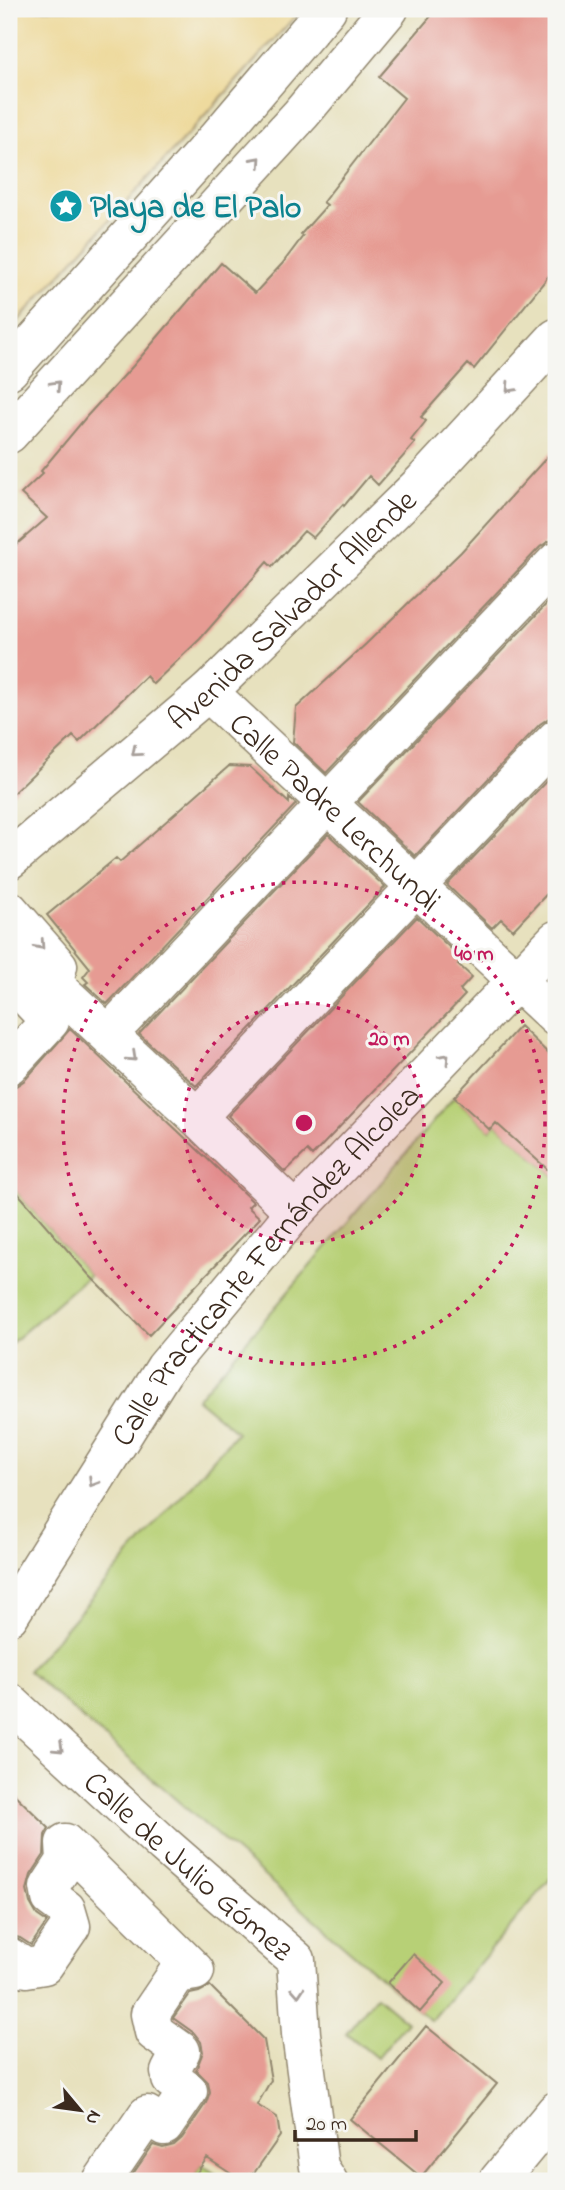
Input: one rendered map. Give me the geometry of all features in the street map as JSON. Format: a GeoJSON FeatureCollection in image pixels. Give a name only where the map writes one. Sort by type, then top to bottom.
{"type":"FeatureCollection","features":[{"type":"Feature","properties":{"kind":"street"},"geometry":{"type":"LineString","coordinates":[[9,370],[218,136],[327,9]]}},
{"type":"Feature","properties":{"kind":"street"},"geometry":{"type":"LineString","coordinates":[[9,434],[300,114],[389,9]]}},
{"type":"Feature","properties":{"kind":"street","name":"Avenida Salvador Allende"},"geometry":{"type":"LineString","coordinates":[[9,860],[208,692],[425,481],[556,338]]}},
{"type":"Feature","properties":{"kind":"street"},"geometry":{"type":"LineString","coordinates":[[123,1019],[556,562]]}},
{"type":"Feature","properties":{"kind":"street","name":"Calle Padre Lerchundi"},"geometry":{"type":"LineString","coordinates":[[208,692],[556,1017]]}},
{"type":"Feature","properties":{"kind":"street"},"geometry":{"type":"LineString","coordinates":[[197,1117],[556,739]]}},
{"type":"Feature","properties":{"kind":"street"},"geometry":{"type":"LineString","coordinates":[[9,910],[58,966],[53,984]]}},
{"type":"Feature","properties":{"kind":"street","name":"Calle Practicante Fernández Alcolea"},"geometry":{"type":"LineString","coordinates":[[9,1616],[165,1368],[295,1212],[556,940]]}},
{"type":"Feature","properties":{"kind":"street"},"geometry":{"type":"LineString","coordinates":[[9,956],[36,987],[53,984]]}},
{"type":"Feature","properties":{"kind":"street"},"geometry":{"type":"LineString","coordinates":[[9,978],[50,1021],[9,1065]]}},
{"type":"Feature","properties":{"kind":"street"},"geometry":{"type":"LineString","coordinates":[[53,984],[295,1212]]}},
{"type":"Feature","properties":{"kind":"street","name":"Calle de Julio Gómez"},"geometry":{"type":"LineString","coordinates":[[9,1702],[164,1845],[296,1960],[301,2034],[319,2167],[328,2181]]}},
{"type":"Feature","properties":{"kind":"street"},"geometry":{"type":"LineString","coordinates":[[9,1957],[26,1968],[44,1965],[71,1926],[66,1909],[51,1898],[49,1886],[66,1861],[65,1843],[195,1971],[177,1974],[150,2014],[154,2032],[181,2051],[170,2072],[174,2075],[171,2079],[188,2091],[164,2126],[147,2115],[102,2181]]}},
{"type":"Feature","properties":{"kind":"street"},"geometry":{"type":"LineString","coordinates":[[498,2181],[556,2111]]}},
{"type":"Feature","properties":{"kind":"green space"},"geometry":{"type":"Polygon","coordinates":[[[454,1097],[490,1130],[496,1123],[556,1177],[556,1872],[431,2021],[28,1671],[237,1432],[197,1399],[454,1097]]]}},
{"type":"Feature","properties":{"kind":"green space"},"geometry":{"type":"Polygon","coordinates":[[[9,1183],[89,1275],[9,1345],[9,1183]]]}},
{"type":"Feature","properties":{"kind":"green space"},"geometry":{"type":"Polygon","coordinates":[[[376,1996],[407,2022],[377,2058],[346,2033],[376,1996]]]}},
{"type":"Feature","properties":{"kind":"green space"},"geometry":{"type":"Polygon","coordinates":[[[202,2165],[226,2181],[191,2181],[202,2165]]]}},
{"type":"Feature","properties":{"kind":"sand","name":"Playa de El Palo"},"geometry":{"type":"Polygon","coordinates":[[[9,9],[302,9],[9,331],[9,9]]]}},
{"type":"Feature","properties":{"kind":"building"},"geometry":{"type":"Polygon","coordinates":[[[437,9],[556,9],[556,267],[474,369],[468,364],[421,417],[426,421],[411,440],[415,443],[378,485],[369,476],[313,538],[304,531],[272,567],[267,562],[200,639],[153,684],[146,676],[79,742],[73,736],[9,797],[9,551],[47,518],[21,494],[43,473],[41,471],[87,416],[221,263],[255,293],[282,264],[303,236],[301,234],[327,205],[323,202],[404,98],[379,77],[437,9]]]}},
{"type":"Feature","properties":{"kind":"building"},"geometry":{"type":"Polygon","coordinates":[[[556,447],[556,541],[549,541],[540,547],[326,773],[293,742],[296,708],[461,552],[556,447]]]}},
{"type":"Feature","properties":{"kind":"building"},"geometry":{"type":"Polygon","coordinates":[[[556,594],[556,718],[549,718],[540,724],[415,856],[358,802],[556,594]]]}},
{"type":"Feature","properties":{"kind":"building"},"geometry":{"type":"Polygon","coordinates":[[[229,766],[250,767],[289,803],[289,798],[296,804],[107,1004],[85,984],[88,982],[83,977],[90,968],[47,915],[116,858],[120,862],[229,766]]]}},
{"type":"Feature","properties":{"kind":"building"},"geometry":{"type":"Polygon","coordinates":[[[556,771],[556,884],[513,930],[501,919],[492,928],[447,885],[556,771]]]}},
{"type":"Feature","properties":{"kind":"building"},"geometry":{"type":"Polygon","coordinates":[[[328,834],[385,887],[196,1086],[139,1034],[328,834]]]}},
{"type":"Feature","properties":{"kind":"building"},"geometry":{"type":"Polygon","coordinates":[[[417,917],[463,960],[458,964],[472,977],[460,990],[465,995],[312,1156],[307,1151],[285,1172],[228,1116],[417,917]]]}},
{"type":"Feature","properties":{"kind":"building"},"geometry":{"type":"Polygon","coordinates":[[[520,1026],[556,1061],[556,1177],[496,1123],[490,1130],[454,1097],[520,1026]]]}},
{"type":"Feature","properties":{"kind":"building"},"geometry":{"type":"Polygon","coordinates":[[[70,1029],[253,1202],[248,1207],[260,1218],[149,1335],[89,1275],[9,1183],[9,1086],[16,1086],[25,1080],[70,1029]]]}},
{"type":"Feature","properties":{"kind":"building"},"geometry":{"type":"Polygon","coordinates":[[[9,1789],[49,1828],[45,1835],[44,1855],[31,1875],[27,1890],[37,1915],[47,1922],[31,1945],[9,1935],[9,1789]]]}},
{"type":"Feature","properties":{"kind":"building"},"geometry":{"type":"Polygon","coordinates":[[[413,1954],[445,1983],[420,2012],[388,1983],[413,1954]]]}},
{"type":"Feature","properties":{"kind":"building"},"geometry":{"type":"Polygon","coordinates":[[[210,1986],[264,2040],[271,2080],[257,2105],[277,2117],[280,2136],[254,2173],[236,2177],[207,2158],[191,2181],[128,2181],[153,2145],[163,2148],[174,2145],[182,2138],[206,2103],[210,2092],[208,2082],[196,2070],[203,2052],[201,2042],[194,2033],[173,2018],[190,1994],[210,1986]]]}},
{"type":"Feature","properties":{"kind":"building"},"geometry":{"type":"Polygon","coordinates":[[[426,2026],[497,2084],[421,2177],[350,2119],[426,2026]]]}},
{"type":"Feature","properties":{"kind":"place","name":"Playa de El Palo"},"geometry":{"type":"Point","coordinates":[66,206]}}]}
